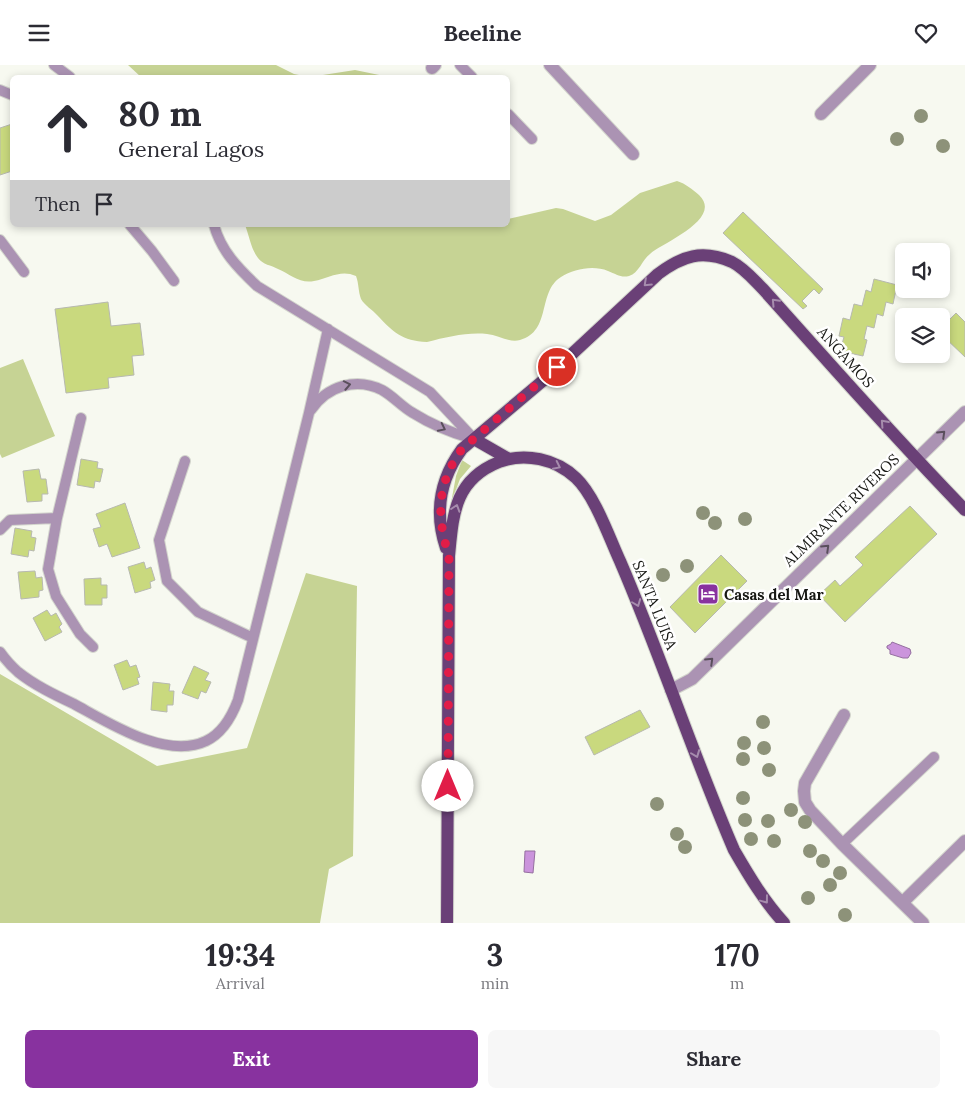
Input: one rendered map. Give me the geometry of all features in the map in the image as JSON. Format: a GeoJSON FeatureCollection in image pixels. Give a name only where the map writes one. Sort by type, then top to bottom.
{"type":"FeatureCollection","features":[{"type":"Feature","properties":{"kind":"main road","name":"ANGAMOS"},"geometry":{"type":"LineString","coordinates":[[474,439],[544,379],[658,273],[688,257],[718,258],[731,262],[743,269],[965,510]]}},
{"type":"Feature","properties":{"kind":"main road"},"geometry":{"type":"LineString","coordinates":[[447,923],[449,556],[442,531],[440,503],[446,475],[462,449],[474,439],[509,459]]}},
{"type":"Feature","properties":{"kind":"main road","name":"SANTA LUISA"},"geometry":{"type":"LineString","coordinates":[[449,556],[453,514],[462,492],[473,479],[487,468],[509,459],[534,458],[557,465],[568,471],[585,489],[604,525],[630,584],[734,850],[764,899],[784,923]]}},
{"type":"Feature","properties":{"kind":"street"},"geometry":{"type":"LineString","coordinates":[[550,65],[633,154]]}},
{"type":"Feature","properties":{"kind":"street"},"geometry":{"type":"LineString","coordinates":[[821,113],[870,65]]}},
{"type":"Feature","properties":{"kind":"street","name":"ALMIRANTE RIVEROS"},"geometry":{"type":"LineString","coordinates":[[671,690],[692,679],[965,412]]}},
{"type":"Feature","properties":{"kind":"street"},"geometry":{"type":"LineString","coordinates":[[844,715],[805,783],[805,802],[810,810],[842,844],[923,923]]}},
{"type":"Feature","properties":{"kind":"street"},"geometry":{"type":"LineString","coordinates":[[903,902],[965,841]]}},
{"type":"Feature","properties":{"kind":"lane"},"geometry":{"type":"LineString","coordinates":[[54,65],[67,75]]}},
{"type":"Feature","properties":{"kind":"lane"},"geometry":{"type":"LineString","coordinates":[[460,65],[470,75]]}},
{"type":"Feature","properties":{"kind":"lane"},"geometry":{"type":"LineString","coordinates":[[510,116],[532,139]]}},
{"type":"Feature","properties":{"kind":"lane"},"geometry":{"type":"LineString","coordinates":[[132,227],[174,281]]}},
{"type":"Feature","properties":{"kind":"lane"},"geometry":{"type":"LineString","coordinates":[[215,227],[225,251],[235,265],[257,286],[430,392],[474,439]]}},
{"type":"Feature","properties":{"kind":"lane"},"geometry":{"type":"LineString","coordinates":[[0,240],[24,272]]}},
{"type":"Feature","properties":{"kind":"lane"},"geometry":{"type":"LineString","coordinates":[[0,652],[18,672],[40,686],[134,737],[163,744],[196,745],[207,741],[225,726],[238,700],[310,413],[328,329]]}},
{"type":"Feature","properties":{"kind":"lane"},"geometry":{"type":"LineString","coordinates":[[310,413],[316,403],[334,388],[356,383],[383,391],[412,413],[448,431],[474,439]]}},
{"type":"Feature","properties":{"kind":"lane"},"geometry":{"type":"LineString","coordinates":[[81,418],[57,518],[48,569],[56,596],[80,634],[94,647]]}},
{"type":"Feature","properties":{"kind":"lane"},"geometry":{"type":"LineString","coordinates":[[185,461],[159,540],[167,581],[198,613],[254,638]]}},
{"type":"Feature","properties":{"kind":"lane"},"geometry":{"type":"LineString","coordinates":[[0,530],[10,520],[57,518]]}},
{"type":"Feature","properties":{"kind":"lane"},"geometry":{"type":"LineString","coordinates":[[842,844],[934,757]]}},
{"type":"Feature","properties":{"kind":"green space"},"geometry":{"type":"Polygon","coordinates":[[[128,65],[276,65],[299,75],[139,75],[128,65]]]}},
{"type":"Feature","properties":{"kind":"green space"},"geometry":{"type":"Polygon","coordinates":[[[355,70],[379,75],[323,75],[355,70]]]}},
{"type":"Feature","properties":{"kind":"green space"},"geometry":{"type":"Polygon","coordinates":[[[677,181],[699,195],[705,204],[704,213],[688,229],[650,254],[635,272],[629,276],[621,276],[602,269],[590,268],[578,270],[561,277],[549,292],[537,328],[530,335],[516,341],[491,335],[472,334],[457,335],[427,342],[411,340],[399,335],[361,299],[356,276],[345,273],[309,282],[295,278],[260,260],[254,250],[246,227],[510,227],[510,219],[556,208],[595,221],[611,215],[640,193],[677,181]]]}},
{"type":"Feature","properties":{"kind":"green space"},"geometry":{"type":"Polygon","coordinates":[[[23,359],[55,436],[2,458],[0,454],[0,368],[23,359]]]}},
{"type":"Feature","properties":{"kind":"green space"},"geometry":{"type":"Polygon","coordinates":[[[462,460],[471,466],[460,479],[451,503],[456,476],[462,460]]]}},
{"type":"Feature","properties":{"kind":"green space"},"geometry":{"type":"Polygon","coordinates":[[[306,573],[357,586],[353,856],[329,869],[320,923],[0,923],[0,674],[157,766],[247,748],[306,573]]]}},
{"type":"Feature","properties":{"kind":"shaded area"},"geometry":{"type":"Polygon","coordinates":[[[892,642],[910,649],[911,653],[908,658],[890,654],[887,646],[892,642]]]}},
{"type":"Feature","properties":{"kind":"shaded area"},"geometry":{"type":"Polygon","coordinates":[[[525,851],[535,851],[533,873],[524,872],[525,851]]]}},
{"type":"Feature","properties":{"kind":"building"},"geometry":{"type":"Polygon","coordinates":[[[10,125],[10,172],[0,175],[0,128],[10,125]]]}},
{"type":"Feature","properties":{"kind":"building"},"geometry":{"type":"Polygon","coordinates":[[[743,212],[823,289],[819,294],[814,289],[802,301],[807,306],[803,309],[723,233],[743,212]]]}},
{"type":"Feature","properties":{"kind":"building"},"geometry":{"type":"Polygon","coordinates":[[[874,279],[895,284],[893,304],[886,302],[883,316],[877,314],[874,328],[867,326],[864,339],[867,340],[863,356],[840,351],[844,337],[839,336],[843,318],[850,320],[854,304],[862,306],[866,290],[871,292],[874,279]]]}},
{"type":"Feature","properties":{"kind":"building"},"geometry":{"type":"Polygon","coordinates":[[[108,302],[111,326],[140,323],[144,355],[132,356],[134,375],[108,378],[109,388],[66,393],[55,309],[108,302]]]}},
{"type":"Feature","properties":{"kind":"building"},"geometry":{"type":"Polygon","coordinates":[[[956,313],[965,322],[965,357],[950,343],[950,319],[956,313]]]}},
{"type":"Feature","properties":{"kind":"building"},"geometry":{"type":"Polygon","coordinates":[[[81,459],[98,462],[97,468],[103,469],[100,482],[95,481],[94,488],[77,485],[81,459]]]}},
{"type":"Feature","properties":{"kind":"building"},"geometry":{"type":"Polygon","coordinates":[[[39,469],[41,479],[46,479],[48,494],[42,494],[42,501],[27,502],[23,471],[39,469]]]}},
{"type":"Feature","properties":{"kind":"building"},"geometry":{"type":"Polygon","coordinates":[[[125,503],[140,548],[112,557],[107,544],[99,547],[93,529],[101,527],[96,514],[125,503]]]}},
{"type":"Feature","properties":{"kind":"building"},"geometry":{"type":"Polygon","coordinates":[[[910,506],[937,534],[845,622],[819,595],[835,580],[840,586],[863,565],[855,557],[910,506]]]}},
{"type":"Feature","properties":{"kind":"building"},"geometry":{"type":"Polygon","coordinates":[[[15,528],[32,531],[31,537],[36,538],[34,551],[29,550],[28,557],[11,554],[15,528]]]}},
{"type":"Feature","properties":{"kind":"building","name":"Casas del Mar"},"geometry":{"type":"Polygon","coordinates":[[[721,555],[747,581],[695,633],[670,607],[721,555]]]}},
{"type":"Feature","properties":{"kind":"building"},"geometry":{"type":"Polygon","coordinates":[[[144,562],[146,569],[151,567],[155,580],[150,582],[151,588],[135,593],[128,567],[144,562]]]}},
{"type":"Feature","properties":{"kind":"building"},"geometry":{"type":"Polygon","coordinates":[[[35,571],[36,578],[42,577],[43,590],[39,591],[39,597],[21,599],[18,572],[35,571]]]}},
{"type":"Feature","properties":{"kind":"building"},"geometry":{"type":"Polygon","coordinates":[[[101,578],[101,585],[107,585],[107,598],[102,598],[102,605],[85,605],[84,579],[101,578]]]}},
{"type":"Feature","properties":{"kind":"building"},"geometry":{"type":"Polygon","coordinates":[[[47,610],[51,616],[56,613],[62,624],[59,627],[62,632],[45,641],[33,618],[47,610]]]}},
{"type":"Feature","properties":{"kind":"building"},"geometry":{"type":"Polygon","coordinates":[[[127,660],[130,667],[136,665],[140,677],[137,678],[139,684],[123,690],[114,665],[127,660]]]}},
{"type":"Feature","properties":{"kind":"building"},"geometry":{"type":"Polygon","coordinates":[[[194,666],[209,673],[205,680],[211,682],[206,693],[201,691],[198,699],[182,693],[194,666]]]}},
{"type":"Feature","properties":{"kind":"building"},"geometry":{"type":"Polygon","coordinates":[[[153,682],[170,684],[169,691],[174,691],[173,705],[167,705],[167,712],[151,710],[153,682]]]}},
{"type":"Feature","properties":{"kind":"building"},"geometry":{"type":"Polygon","coordinates":[[[640,710],[650,727],[594,755],[585,737],[640,710]]]}},
{"type":"Feature","properties":{"kind":"place","name":"Casas del Mar"},"geometry":{"type":"Point","coordinates":[708,594]}},
{"type":"Feature","properties":{"kind":"route"},"geometry":{"type":"LineString","coordinates":[[448,786],[449,556],[442,531],[440,503],[442,489],[446,475],[462,449],[557,367]]}}]}
